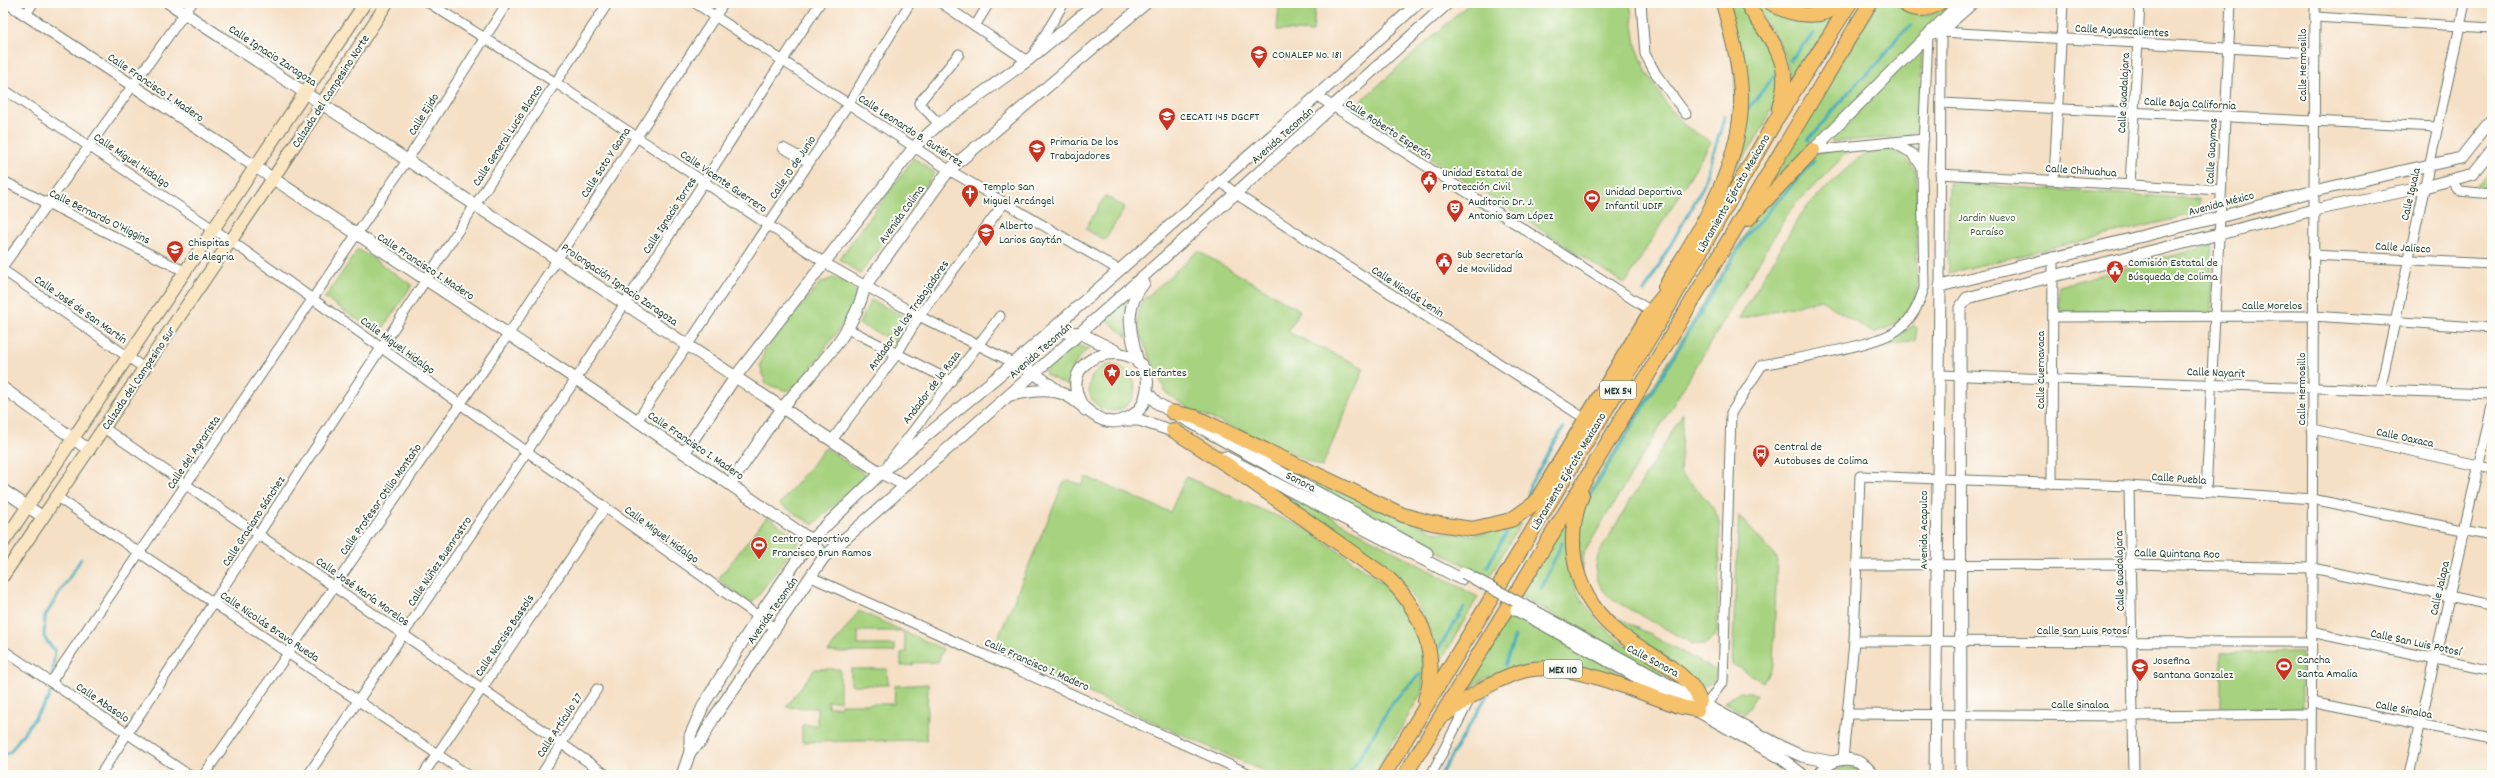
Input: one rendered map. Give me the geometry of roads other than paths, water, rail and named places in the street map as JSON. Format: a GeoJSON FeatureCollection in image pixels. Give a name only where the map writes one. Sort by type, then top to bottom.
{"type":"FeatureCollection","features":[{"type":"Feature","properties":{"kind":"highway"},"geometry":{"type":"LineString","coordinates":[[1508,569],[1535,503],[1584,418],[1651,311],[1707,217],[1732,158],[1740,118],[1739,75],[1732,37],[1722,3]]}},
{"type":"Feature","properties":{"kind":"highway"},"geometry":{"type":"LineString","coordinates":[[1747,3],[1776,49],[1784,66],[1784,83],[1777,118]]}},
{"type":"Feature","properties":{"kind":"highway"},"geometry":{"type":"LineString","coordinates":[[1770,3],[1796,14],[1820,14],[1836,8],[1841,3]]}},
{"type":"Feature","properties":{"kind":"highway","name":"Libramiento Ejército Mexicano"},"geometry":{"type":"LineString","coordinates":[[1384,775],[1670,304],[1777,118],[1850,3]]}},
{"type":"Feature","properties":{"kind":"highway","name":"Libramiento Ejército Mexicano"},"geometry":{"type":"LineString","coordinates":[[1405,775],[1593,467],[1870,3]]}},
{"type":"Feature","properties":{"kind":"highway"},"geometry":{"type":"LineString","coordinates":[[1903,3],[1910,8],[1924,9],[1938,3]]}},
{"type":"Feature","properties":{"kind":"highway"},"geometry":{"type":"LineString","coordinates":[[1723,248],[1771,192],[1813,150]]}},
{"type":"Feature","properties":{"kind":"highway"},"geometry":{"type":"LineString","coordinates":[[1651,311],[1701,249]]}},
{"type":"Feature","properties":{"kind":"highway"},"geometry":{"type":"LineString","coordinates":[[1172,412],[1195,417],[1404,516],[1432,523],[1472,529],[1511,520],[1535,503]]}},
{"type":"Feature","properties":{"kind":"highway"},"geometry":{"type":"LineString","coordinates":[[1174,430],[1244,476],[1388,578],[1401,591],[1420,620],[1426,640],[1430,664],[1429,690],[1418,721]]}},
{"type":"Feature","properties":{"kind":"highway"},"geometry":{"type":"LineString","coordinates":[[1593,467],[1578,505],[1574,524],[1572,544],[1578,580],[1587,598],[1607,622],[1689,683],[1701,707]]}},
{"type":"Feature","properties":{"kind":"highway","name":"MEX 110"},"geometry":{"type":"LineString","coordinates":[[1438,720],[1471,696],[1494,682],[1528,670],[1552,668],[1573,671],[1682,707],[1701,707]]}},
{"type":"Feature","properties":{"kind":"main road","name":"Calzada del Campesino Norte"},"geometry":{"type":"LineString","coordinates":[[256,168],[365,3]]}},
{"type":"Feature","properties":{"kind":"main road","name":"Calzada del Campesino Norte"},"geometry":{"type":"LineString","coordinates":[[272,180],[387,3]]}},
{"type":"Feature","properties":{"kind":"main road","name":"Calzada del Campesino Sur"},"geometry":{"type":"LineString","coordinates":[[3,544],[256,168]]}},
{"type":"Feature","properties":{"kind":"main road","name":"Calzada del Campesino Sur"},"geometry":{"type":"LineString","coordinates":[[3,576],[272,180]]}},
{"type":"Feature","properties":{"kind":"street","name":"Calle Francisco I. Madero"},"geometry":{"type":"LineString","coordinates":[[8,3],[272,180],[576,379],[812,540],[824,557]]}},
{"type":"Feature","properties":{"kind":"street"},"geometry":{"type":"LineString","coordinates":[[26,15],[34,3]]}},
{"type":"Feature","properties":{"kind":"street","name":"Calle Ignacio Zaragoza"},"geometry":{"type":"LineString","coordinates":[[169,3],[322,102]]}},
{"type":"Feature","properties":{"kind":"street"},"geometry":{"type":"LineString","coordinates":[[3,266],[192,3]]}},
{"type":"Feature","properties":{"kind":"street","name":"Calle Vicente Guerrero"},"geometry":{"type":"LineString","coordinates":[[429,3],[556,83],[825,263],[919,316],[1014,363]]}},
{"type":"Feature","properties":{"kind":"street","name":"Calle Ejido"},"geometry":{"type":"LineString","coordinates":[[356,235],[408,159],[507,3]]}},
{"type":"Feature","properties":{"kind":"street","name":"Calle General Lucio Blanco"},"geometry":{"type":"LineString","coordinates":[[425,281],[608,3]]}},
{"type":"Feature","properties":{"kind":"street","name":"Calle Leonardo B. Gutiérrez"},"geometry":{"type":"LineString","coordinates":[[695,3],[915,146],[949,170],[1119,270]]}},
{"type":"Feature","properties":{"kind":"street","name":"Calle Soto Y Gama"},"geometry":{"type":"LineString","coordinates":[[508,335],[635,137],[724,3]]}},
{"type":"Feature","properties":{"kind":"street","name":"Calle Ignacio Torres"},"geometry":{"type":"LineString","coordinates":[[576,379],[820,3]]}},
{"type":"Feature","properties":{"kind":"street","name":"Calle 10 de Junio"},"geometry":{"type":"LineString","coordinates":[[637,421],[689,346],[767,225],[849,103],[910,3]]}},
{"type":"Feature","properties":{"kind":"street"},"geometry":{"type":"LineString","coordinates":[[941,3],[1029,59]]}},
{"type":"Feature","properties":{"kind":"street"},"geometry":{"type":"LineString","coordinates":[[975,26],[989,3]]}},
{"type":"Feature","properties":{"kind":"street"},"geometry":{"type":"LineString","coordinates":[[1029,59],[1064,3]]}},
{"type":"Feature","properties":{"kind":"street"},"geometry":{"type":"LineString","coordinates":[[684,453],[736,376],[915,146],[939,124],[1029,59],[1097,3]]}},
{"type":"Feature","properties":{"kind":"street","name":"Avenida Colima"},"geometry":{"type":"LineString","coordinates":[[730,484],[783,408],[848,329],[861,306],[865,286],[949,170],[1146,3]]}},
{"type":"Feature","properties":{"kind":"street","name":"Avenida Tecomán"},"geometry":{"type":"LineString","coordinates":[[682,775],[690,752],[690,736],[694,724],[758,617],[812,540],[881,473],[1014,363],[1317,96],[1418,3]]}},
{"type":"Feature","properties":{"kind":"street","name":"Avenida Tecomán"},"geometry":{"type":"LineString","coordinates":[[690,752],[702,741],[713,719],[824,557],[1080,334],[1448,3]]}},
{"type":"Feature","properties":{"kind":"street"},"geometry":{"type":"LineString","coordinates":[[1641,3],[1645,54],[1656,74],[1686,114]]}},
{"type":"Feature","properties":{"kind":"street"},"geometry":{"type":"LineString","coordinates":[[1813,150],[1960,3]]}},
{"type":"Feature","properties":{"kind":"street"},"geometry":{"type":"LineString","coordinates":[[1940,286],[1941,32],[1974,3]]}},
{"type":"Feature","properties":{"kind":"street"},"geometry":{"type":"LineString","coordinates":[[2054,180],[2063,3]]}},
{"type":"Feature","properties":{"kind":"street","name":"Calle Guadalajara"},"geometry":{"type":"LineString","coordinates":[[2130,185],[2140,3]]}},
{"type":"Feature","properties":{"kind":"street","name":"Calle Guaymas"},"geometry":{"type":"LineString","coordinates":[[2206,492],[2231,3]]}},
{"type":"Feature","properties":{"kind":"street","name":"Calle Hermosillo"},"geometry":{"type":"LineString","coordinates":[[2311,775],[2315,3]]}},
{"type":"Feature","properties":{"kind":"street","name":"Calle Iguala"},"geometry":{"type":"LineString","coordinates":[[2380,390],[2465,3]]}},
{"type":"Feature","properties":{"kind":"street"},"geometry":{"type":"LineString","coordinates":[[2315,17],[2492,28]]}},
{"type":"Feature","properties":{"kind":"street","name":"Calle Aguascalientes"},"geometry":{"type":"LineString","coordinates":[[1928,35],[1941,32],[2314,52]]}},
{"type":"Feature","properties":{"kind":"street"},"geometry":{"type":"LineString","coordinates":[[1701,707],[1723,681],[1731,413],[1762,365],[1875,340],[1897,330],[1913,315],[1918,306],[1924,288],[1922,168],[1928,35]]}},
{"type":"Feature","properties":{"kind":"street"},"geometry":{"type":"LineString","coordinates":[[939,124],[919,103],[959,54]]}},
{"type":"Feature","properties":{"kind":"street","name":"Calle Miguel Hidalgo"},"geometry":{"type":"LineString","coordinates":[[3,89],[231,241],[775,628]]}},
{"type":"Feature","properties":{"kind":"street","name":"Calle Roberto Esperón"},"geometry":{"type":"LineString","coordinates":[[1317,96],[1651,311]]}},
{"type":"Feature","properties":{"kind":"street","name":"Prolongación Ignacio Zaragoza"},"geometry":{"type":"LineString","coordinates":[[322,102],[881,473],[905,485]]}},
{"type":"Feature","properties":{"kind":"street","name":"Calle Baja California"},"geometry":{"type":"LineString","coordinates":[[1941,103],[2437,127]]}},
{"type":"Feature","properties":{"kind":"street","name":"Avenida México"},"geometry":{"type":"LineString","coordinates":[[1940,286],[2220,217],[2314,191],[2428,167],[2461,158],[2492,119]]}},
{"type":"Feature","properties":{"kind":"street"},"geometry":{"type":"LineString","coordinates":[[1813,150],[1924,139]]}},
{"type":"Feature","properties":{"kind":"street"},"geometry":{"type":"LineString","coordinates":[[1892,142],[1912,154],[1922,168]]}},
{"type":"Feature","properties":{"kind":"street"},"geometry":{"type":"LineString","coordinates":[[783,148],[809,162]]}},
{"type":"Feature","properties":{"kind":"street"},"geometry":{"type":"LineString","coordinates":[[1961,775],[1960,308],[1967,298],[2219,236],[2314,210],[2424,187],[2473,174],[2492,150]]}},
{"type":"Feature","properties":{"kind":"street","name":"Calle Chihuahua"},"geometry":{"type":"LineString","coordinates":[[1940,174],[2221,190]]}},
{"type":"Feature","properties":{"kind":"street"},"geometry":{"type":"LineString","coordinates":[[2451,180],[2459,191],[2492,194]]}},
{"type":"Feature","properties":{"kind":"street","name":"Calle Bernardo O'Higgins"},"geometry":{"type":"LineString","coordinates":[[3,181],[186,272]]}},
{"type":"Feature","properties":{"kind":"street","name":"Calle Nicolás Lenin"},"geometry":{"type":"LineString","coordinates":[[1220,181],[1236,194],[1584,418]]}},
{"type":"Feature","properties":{"kind":"street","name":"Andador de los Trabajadores"},"geometry":{"type":"LineString","coordinates":[[832,440],[897,354],[919,316],[1004,203]]}},
{"type":"Feature","properties":{"kind":"street","name":"Calle del Agrarista"},"geometry":{"type":"LineString","coordinates":[[51,682],[356,235]]}},
{"type":"Feature","properties":{"kind":"street","name":"Calle Jalisco"},"geometry":{"type":"LineString","coordinates":[[2313,255],[2408,258],[2492,264]]}},
{"type":"Feature","properties":{"kind":"street"},"geometry":{"type":"LineString","coordinates":[[1124,420],[1140,409],[1147,392],[1146,376],[1138,363],[1130,322],[1130,306],[1136,292],[1164,258]]}},
{"type":"Feature","properties":{"kind":"street","name":"Calle Cuernavaca"},"geometry":{"type":"LineString","coordinates":[[2052,483],[2053,258]]}},
{"type":"Feature","properties":{"kind":"street","name":"Calle José de San Martín"},"geometry":{"type":"LineString","coordinates":[[3,270],[144,368]]}},
{"type":"Feature","properties":{"kind":"street","name":"Calle Graciano Sánchez"},"geometry":{"type":"LineString","coordinates":[[100,775],[425,281]]}},
{"type":"Feature","properties":{"kind":"street","name":"Avenida Acapulco"},"geometry":{"type":"LineString","coordinates":[[1935,775],[1936,478],[1940,286]]}},
{"type":"Feature","properties":{"kind":"street","name":"Andador de la Raza"},"geometry":{"type":"LineString","coordinates":[[881,473],[1000,316]]}},
{"type":"Feature","properties":{"kind":"street","name":"Calle Morelos"},"geometry":{"type":"LineString","coordinates":[[2053,317],[2313,316],[2492,328]]}},
{"type":"Feature","properties":{"kind":"street"},"geometry":{"type":"LineString","coordinates":[[848,329],[951,381]]}},
{"type":"Feature","properties":{"kind":"street"},"geometry":{"type":"LineString","coordinates":[[1050,331],[1080,334],[1121,353],[1138,363]]}},
{"type":"Feature","properties":{"kind":"street","name":"Calle Profesor Otilio Montaño"},"geometry":{"type":"LineString","coordinates":[[204,775],[508,335]]}},
{"type":"Feature","properties":{"kind":"street"},"geometry":{"type":"LineString","coordinates":[[1085,410],[1078,397],[1077,385],[1080,373],[1087,363],[1097,356],[1108,352],[1121,353]]}},
{"type":"Feature","properties":{"kind":"street","name":"Sonora"},"geometry":{"type":"LineString","coordinates":[[1014,363],[1034,373],[1085,410],[1103,421],[1139,420],[1174,430],[1462,576]]}},
{"type":"Feature","properties":{"kind":"street","name":"Calle Nayarit"},"geometry":{"type":"LineString","coordinates":[[1938,375],[2492,394]]}},
{"type":"Feature","properties":{"kind":"street","name":"Calle Núñez Buenrostro"},"geometry":{"type":"LineString","coordinates":[[308,775],[576,379]]}},
{"type":"Feature","properties":{"kind":"street"},"geometry":{"type":"LineString","coordinates":[[3,388],[89,450]]}},
{"type":"Feature","properties":{"kind":"street"},"geometry":{"type":"LineString","coordinates":[[1009,395],[1032,391],[1062,393]]}},
{"type":"Feature","properties":{"kind":"street","name":"Sonora"},"geometry":{"type":"LineString","coordinates":[[1147,392],[1157,403],[1172,412],[1462,576]]}},
{"type":"Feature","properties":{"kind":"street","name":"Calle Jalapa"},"geometry":{"type":"LineString","coordinates":[[2409,775],[2492,406]]}},
{"type":"Feature","properties":{"kind":"street","name":"Calle José María Morelos"},"geometry":{"type":"LineString","coordinates":[[104,428],[607,775]]}},
{"type":"Feature","properties":{"kind":"street","name":"Calle Oaxaca"},"geometry":{"type":"LineString","coordinates":[[2312,429],[2492,469]]}},
{"type":"Feature","properties":{"kind":"street","name":"Calle Puebla"},"geometry":{"type":"LineString","coordinates":[[1857,566],[1860,476],[1961,478],[2129,486],[2312,499],[2492,536]]}},
{"type":"Feature","properties":{"kind":"street","name":"Calle Guadalajara"},"geometry":{"type":"LineString","coordinates":[[2129,486],[2132,564],[2134,775]]}},
{"type":"Feature","properties":{"kind":"street"},"geometry":{"type":"LineString","coordinates":[[3,490],[43,517]]}},
{"type":"Feature","properties":{"kind":"street","name":"Calle Nicolás Bravo Rueda"},"geometry":{"type":"LineString","coordinates":[[57,496],[468,775]]}},
{"type":"Feature","properties":{"kind":"street","name":"Calle Narciso Bassols"},"geometry":{"type":"LineString","coordinates":[[423,775],[605,508]]}},
{"type":"Feature","properties":{"kind":"street","name":"Calle Quintana Roo"},"geometry":{"type":"LineString","coordinates":[[1857,566],[2132,564],[2312,568],[2492,606]]}},
{"type":"Feature","properties":{"kind":"street"},"geometry":{"type":"LineString","coordinates":[[1843,759],[1849,714],[1857,566]]}},
{"type":"Feature","properties":{"kind":"street","name":"Calle Sonora"},"geometry":{"type":"LineString","coordinates":[[1462,576],[1701,707],[1786,749],[1802,756],[1832,762],[1843,759],[1862,763],[1873,775]]}},
{"type":"Feature","properties":{"kind":"street","name":"Calle Francisco I. Madero"},"geometry":{"type":"LineString","coordinates":[[811,577],[1252,775]]}},
{"type":"Feature","properties":{"kind":"street","name":"Calle San Luis Potosí"},"geometry":{"type":"LineString","coordinates":[[2311,632],[2492,670]]}},
{"type":"Feature","properties":{"kind":"street","name":"Calle San Luis Potosí"},"geometry":{"type":"LineString","coordinates":[[1854,641],[2311,642]]}},
{"type":"Feature","properties":{"kind":"street","name":"Calle Abasolo"},"geometry":{"type":"LineString","coordinates":[[3,650],[189,775]]}},
{"type":"Feature","properties":{"kind":"street","name":"Calle Artículo 27"},"geometry":{"type":"LineString","coordinates":[[541,775],[597,689]]}},
{"type":"Feature","properties":{"kind":"street"},"geometry":{"type":"LineString","coordinates":[[1431,775],[1471,696]]}},
{"type":"Feature","properties":{"kind":"street","name":"Calle Sinaloa"},"geometry":{"type":"LineString","coordinates":[[2311,702],[2492,739]]}},
{"type":"Feature","properties":{"kind":"street","name":"Calle Sonora"},"geometry":{"type":"LineString","coordinates":[[1701,707],[1782,758],[1803,775]]}},
{"type":"Feature","properties":{"kind":"street","name":"Calle Sinaloa"},"geometry":{"type":"LineString","coordinates":[[1849,714],[1935,716],[2311,714]]}},
{"type":"Feature","properties":{"kind":"street","name":"Calle Sonora"},"geometry":{"type":"LineString","coordinates":[[1819,775],[1832,762]]}},
{"type":"Feature","properties":{"kind":"waterway"},"geometry":{"type":"LineString","coordinates":[[1808,140],[1854,86],[1878,63],[1900,34],[1911,26]]}},
{"type":"Feature","properties":{"kind":"waterway"},"geometry":{"type":"LineString","coordinates":[[1790,60],[1814,33]]}},
{"type":"Feature","properties":{"kind":"waterway"},"geometry":{"type":"LineString","coordinates":[[1747,110],[1775,75]]}},
{"type":"Feature","properties":{"kind":"waterway"},"geometry":{"type":"LineString","coordinates":[[1644,292],[1702,189],[1725,116]]}},
{"type":"Feature","properties":{"kind":"waterway"},"geometry":{"type":"LineString","coordinates":[[1588,499],[1748,234],[1814,161]]}},
{"type":"Feature","properties":{"kind":"waterway"},"geometry":{"type":"LineString","coordinates":[[1528,497],[1530,485],[1563,428]]}},
{"type":"Feature","properties":{"kind":"waterway"},"geometry":{"type":"LineString","coordinates":[[1487,567],[1506,533]]}},
{"type":"Feature","properties":{"kind":"waterway"},"geometry":{"type":"LineString","coordinates":[[1541,589],[1562,543]]}},
{"type":"Feature","properties":{"kind":"waterway"},"geometry":{"type":"LineString","coordinates":[[52,675],[55,652],[44,637],[45,616],[81,559]]}},
{"type":"Feature","properties":{"kind":"waterway"},"geometry":{"type":"LineString","coordinates":[[1439,648],[1464,608]]}},
{"type":"Feature","properties":{"kind":"waterway"},"geometry":{"type":"LineString","coordinates":[[1505,665],[1515,636]]}},
{"type":"Feature","properties":{"kind":"waterway"},"geometry":{"type":"LineString","coordinates":[[1349,775],[1393,702],[1420,674]]}},
{"type":"Feature","properties":{"kind":"waterway"},"geometry":{"type":"LineString","coordinates":[[3,755],[10,752],[49,698],[51,685]]}},
{"type":"Feature","properties":{"kind":"waterway"},"geometry":{"type":"LineString","coordinates":[[1442,772],[1489,692]]}},
{"type":"Feature","properties":{"kind":"place","name":"CONALEP No. 181"},"geometry":{"type":"Point","coordinates":[1259,69]}},
{"type":"Feature","properties":{"kind":"place","name":"CECATI 145 DGCFT"},"geometry":{"type":"Point","coordinates":[1167,131]}},
{"type":"Feature","properties":{"kind":"place","name":"Primaria De los Trabajadores"},"geometry":{"type":"Point","coordinates":[1037,163]}},
{"type":"Feature","properties":{"kind":"place","name":"Unidad Estatal de Protección Civil"},"geometry":{"type":"Point","coordinates":[1429,194]}},
{"type":"Feature","properties":{"kind":"place","name":"Templo San Miguel Arcángel"},"geometry":{"type":"Point","coordinates":[970,208]}},
{"type":"Feature","properties":{"kind":"place","name":"Unidad Deportiva Infantil UDIF"},"geometry":{"type":"Point","coordinates":[1592,213]}},
{"type":"Feature","properties":{"kind":"place","name":"Auditorio Dr. J. Antonio Sam López"},"geometry":{"type":"Point","coordinates":[1455,223]}},
{"type":"Feature","properties":{"kind":"place","name":"Alberto Larios Gaytán"},"geometry":{"type":"Point","coordinates":[986,247]}},
{"type":"Feature","properties":{"kind":"place","name":"Chispitas de Alegria"},"geometry":{"type":"Point","coordinates":[175,264]}},
{"type":"Feature","properties":{"kind":"place","name":"Sub Secretaría de Movilidad"},"geometry":{"type":"Point","coordinates":[1444,276]}},
{"type":"Feature","properties":{"kind":"place","name":"Comisión Estatal de Búsqueda de Colima"},"geometry":{"type":"Point","coordinates":[2115,284]}},
{"type":"Feature","properties":{"kind":"place","name":"Los Elefantes"},"geometry":{"type":"Point","coordinates":[1112,387]}},
{"type":"Feature","properties":{"kind":"place","name":"Central de Autobuses de Colima"},"geometry":{"type":"Point","coordinates":[1761,468]}},
{"type":"Feature","properties":{"kind":"place","name":"Centro Deportivo Francisco Brun Ramos"},"geometry":{"type":"Point","coordinates":[759,560]}},
{"type":"Feature","properties":{"kind":"place","name":"Cancha Santa Amalia"},"geometry":{"type":"Point","coordinates":[2284,681]}},
{"type":"Feature","properties":{"kind":"place","name":"Josefina Santana Gonzalez"},"geometry":{"type":"Point","coordinates":[2140,682]}},
{"type":"Feature","properties":{"kind":"park label","name":"Jardin Nuevo Paraíso"},"geometry":{"type":"Point","coordinates":[1987,224]}}]}
